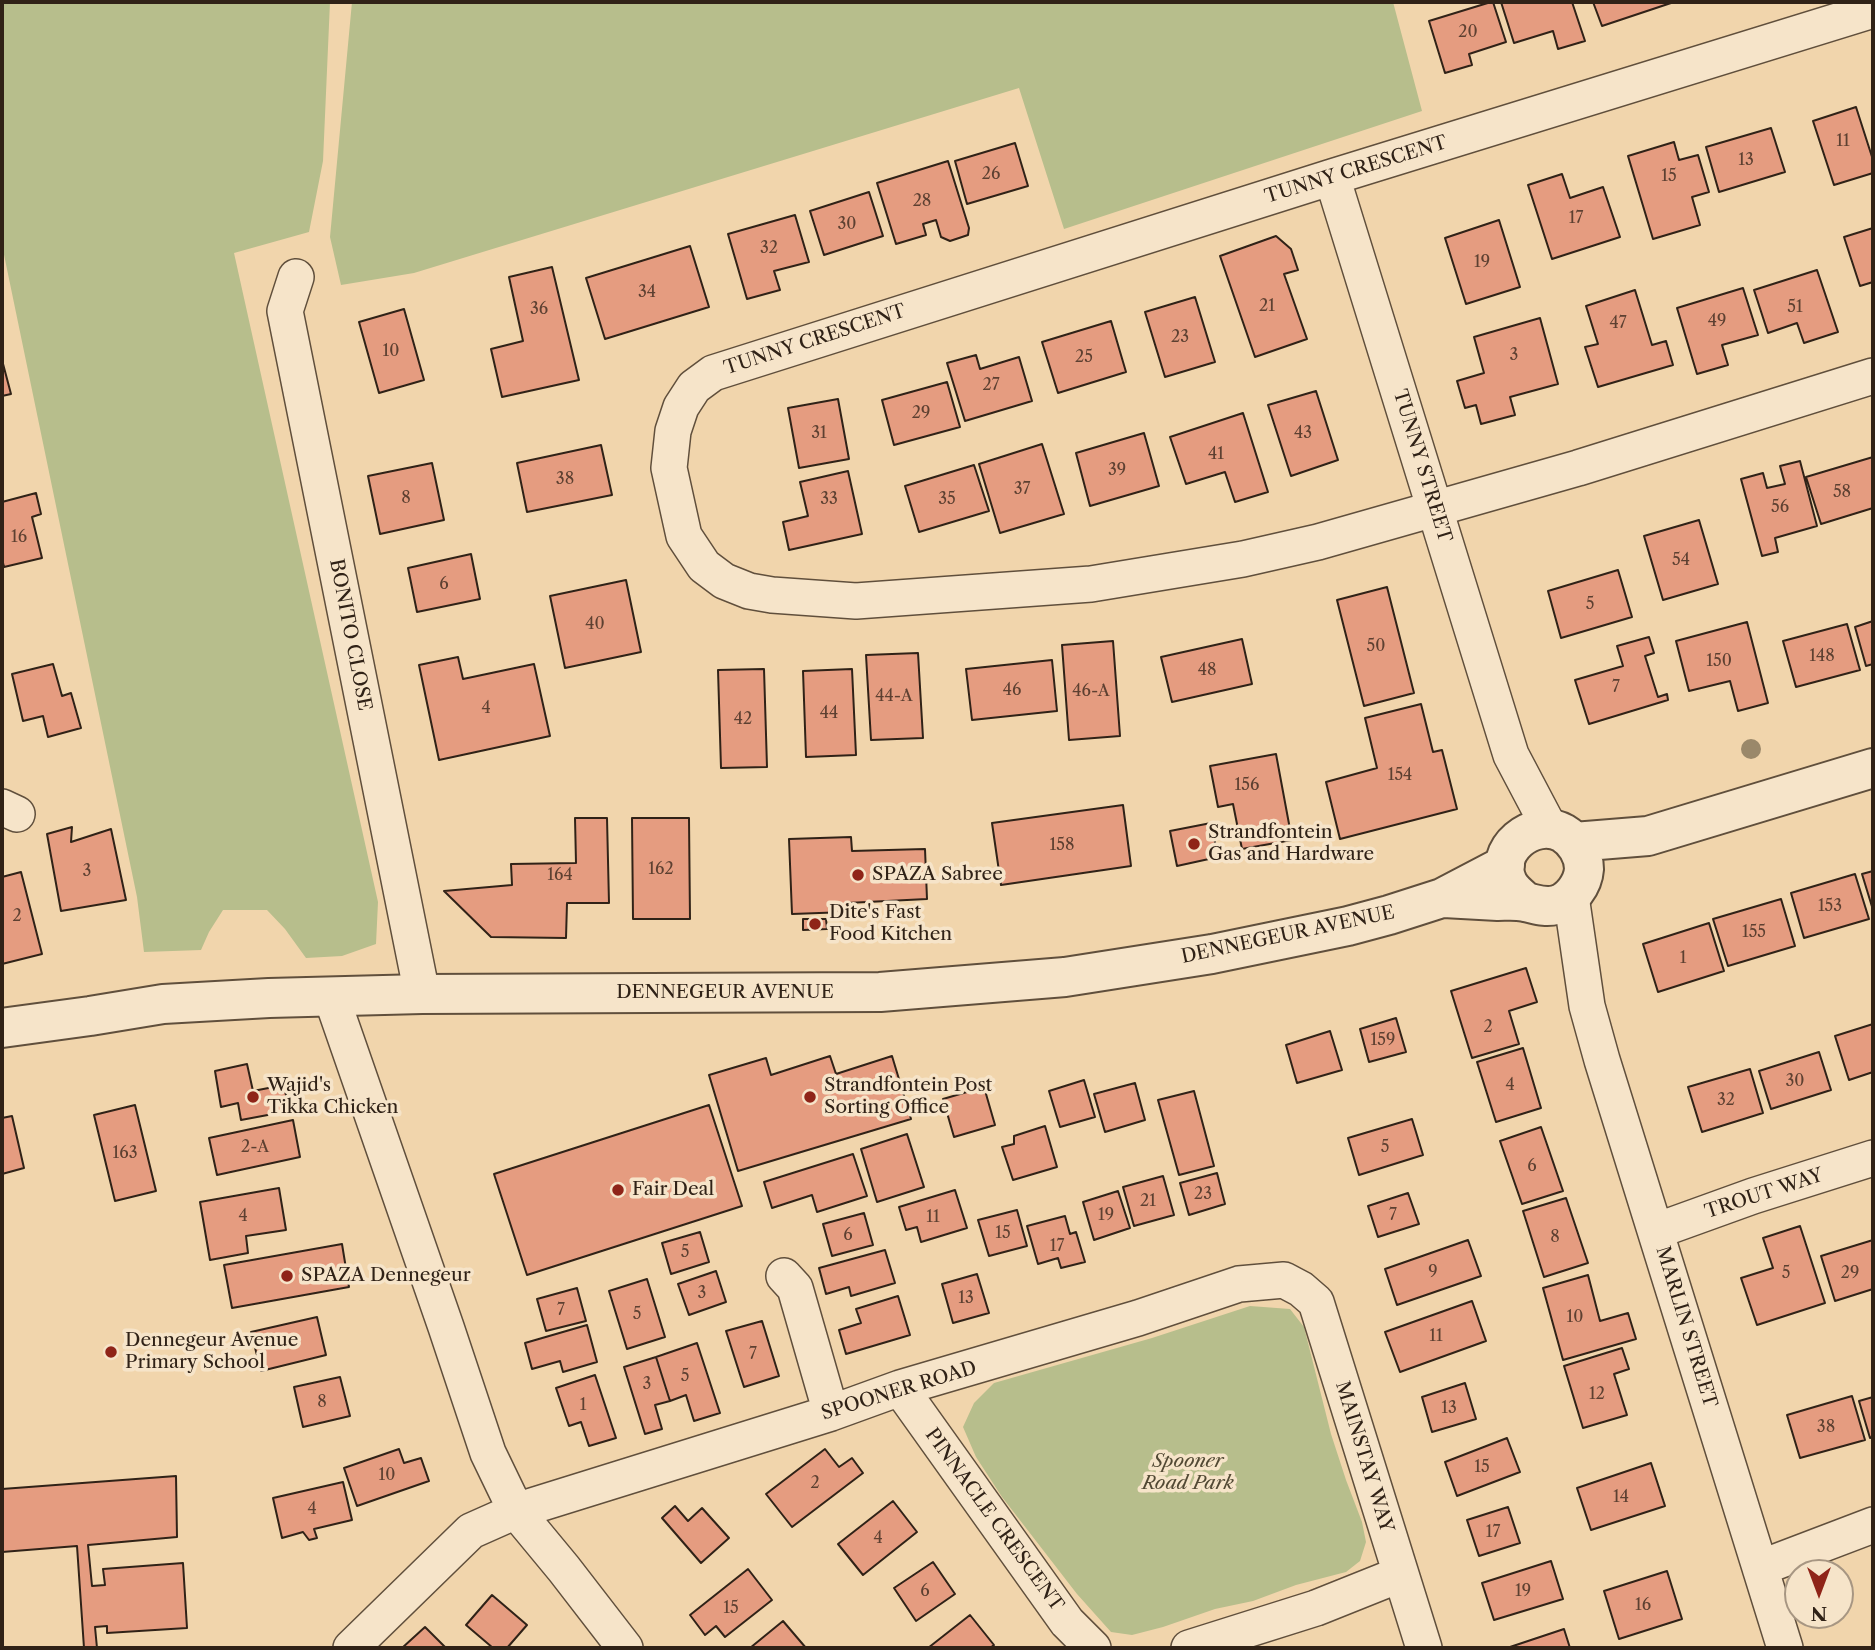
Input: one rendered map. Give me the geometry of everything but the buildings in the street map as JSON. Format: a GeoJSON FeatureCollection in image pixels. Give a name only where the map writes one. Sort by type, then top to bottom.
{"type":"FeatureCollection","features":[{"type":"Feature","properties":{"kind":"street","name":"TUNNY CRESCENT"},"geometry":{"type":"LineString","coordinates":[[1873,10],[1332,177],[713,373],[694,387],[681,407],[673,431],[669,468],[684,536],[704,566],[724,580],[749,591],[856,601],[1077,585],[1243,559],[1318,542],[1578,468],[1873,376]]}},
{"type":"Feature","properties":{"kind":"street","name":"TUNNY STREET"},"geometry":{"type":"LineString","coordinates":[[1332,177],[1546,869]]}},
{"type":"Feature","properties":{"kind":"street","name":"BONITO CLOSE"},"geometry":{"type":"LineString","coordinates":[[296,277],[285,311],[422,994]]}},
{"type":"Feature","properties":{"kind":"street","name":"DENNEGEUR AVENUE"},"geometry":{"type":"LineString","coordinates":[[2,1028],[163,1004],[422,994],[880,992],[1065,977],[1257,946],[1368,921],[1873,768]]}},
{"type":"Feature","properties":{"kind":"street","name":"MARLIN STREET"},"geometry":{"type":"LineString","coordinates":[[1546,869],[1602,1060],[1785,1648]]}},
{"type":"Feature","properties":{"kind":"street"},"geometry":{"type":"LineString","coordinates":[[331,996],[488,1453],[516,1511],[625,1648]]}},
{"type":"Feature","properties":{"kind":"street","name":"TROUT WAY"},"geometry":{"type":"LineString","coordinates":[[1656,1231],[1753,1196],[1873,1158]]}},
{"type":"Feature","properties":{"kind":"street"},"geometry":{"type":"LineString","coordinates":[[784,1276],[795,1288],[831,1413]]}},
{"type":"Feature","properties":{"kind":"street","name":"SPOONER ROAD"},"geometry":{"type":"LineString","coordinates":[[351,1648],[471,1531],[516,1511],[831,1413],[900,1388],[1138,1318],[1239,1284],[1284,1280]]}},
{"type":"Feature","properties":{"kind":"street","name":"MAINSTAY WAY"},"geometry":{"type":"LineString","coordinates":[[1284,1280],[1301,1289],[1316,1303],[1424,1648]]}},
{"type":"Feature","properties":{"kind":"street","name":"PINNACLE CRESCENT"},"geometry":{"type":"LineString","coordinates":[[900,1388],[1067,1622],[1093,1648]]}},
{"type":"Feature","properties":{"kind":"street"},"geometry":{"type":"LineString","coordinates":[[1760,1568],[1873,1525]]}},
{"type":"Feature","properties":{"kind":"street"},"geometry":{"type":"LineString","coordinates":[[1189,1648],[1316,1608],[1401,1574]]}},
{"type":"Feature","properties":{"kind":"green space"},"geometry":{"type":"Polygon","coordinates":[[[2,2],[330,2],[323,161],[309,232],[234,253],[378,902],[376,944],[342,956],[306,958],[267,910],[223,910],[201,950],[144,952],[137,897],[2,245],[2,2]]]}},
{"type":"Feature","properties":{"kind":"green space"},"geometry":{"type":"Polygon","coordinates":[[[352,2],[1393,2],[1422,111],[1064,229],[1019,88],[414,273],[341,285],[330,237],[352,2]]]}},
{"type":"Feature","properties":{"kind":"green space","name":"Spooner Road Park"},"geometry":{"type":"Polygon","coordinates":[[[1250,1306],[1290,1309],[1304,1327],[1331,1434],[1362,1522],[1366,1542],[1360,1561],[1346,1572],[1296,1585],[1253,1601],[1215,1609],[1163,1627],[1132,1635],[1111,1632],[1077,1594],[1002,1497],[976,1457],[963,1427],[974,1403],[994,1383],[1152,1338],[1250,1306]]]}},
{"type":"Feature","properties":{"kind":"place","name":"Strandfontein Gas and Hardware"},"geometry":{"type":"Point","coordinates":[1194,844]}},
{"type":"Feature","properties":{"kind":"place","name":"SPAZA Sabree"},"geometry":{"type":"Point","coordinates":[858,875]}},
{"type":"Feature","properties":{"kind":"place","name":"Dite's Fast Food Kitchen"},"geometry":{"type":"Point","coordinates":[815,924]}},
{"type":"Feature","properties":{"kind":"place","name":"Wajid's Tikka Chicken"},"geometry":{"type":"Point","coordinates":[253,1097]}},
{"type":"Feature","properties":{"kind":"place","name":"Strandfontein Post Sorting Office"},"geometry":{"type":"Point","coordinates":[810,1097]}},
{"type":"Feature","properties":{"kind":"place","name":"Fair Deal"},"geometry":{"type":"Point","coordinates":[618,1190]}},
{"type":"Feature","properties":{"kind":"place","name":"SPAZA Dennegeur"},"geometry":{"type":"Point","coordinates":[287,1276]}},
{"type":"Feature","properties":{"kind":"place","name":"Dennegeur Avenue Primary School"},"geometry":{"type":"Point","coordinates":[111,1352]}}]}
